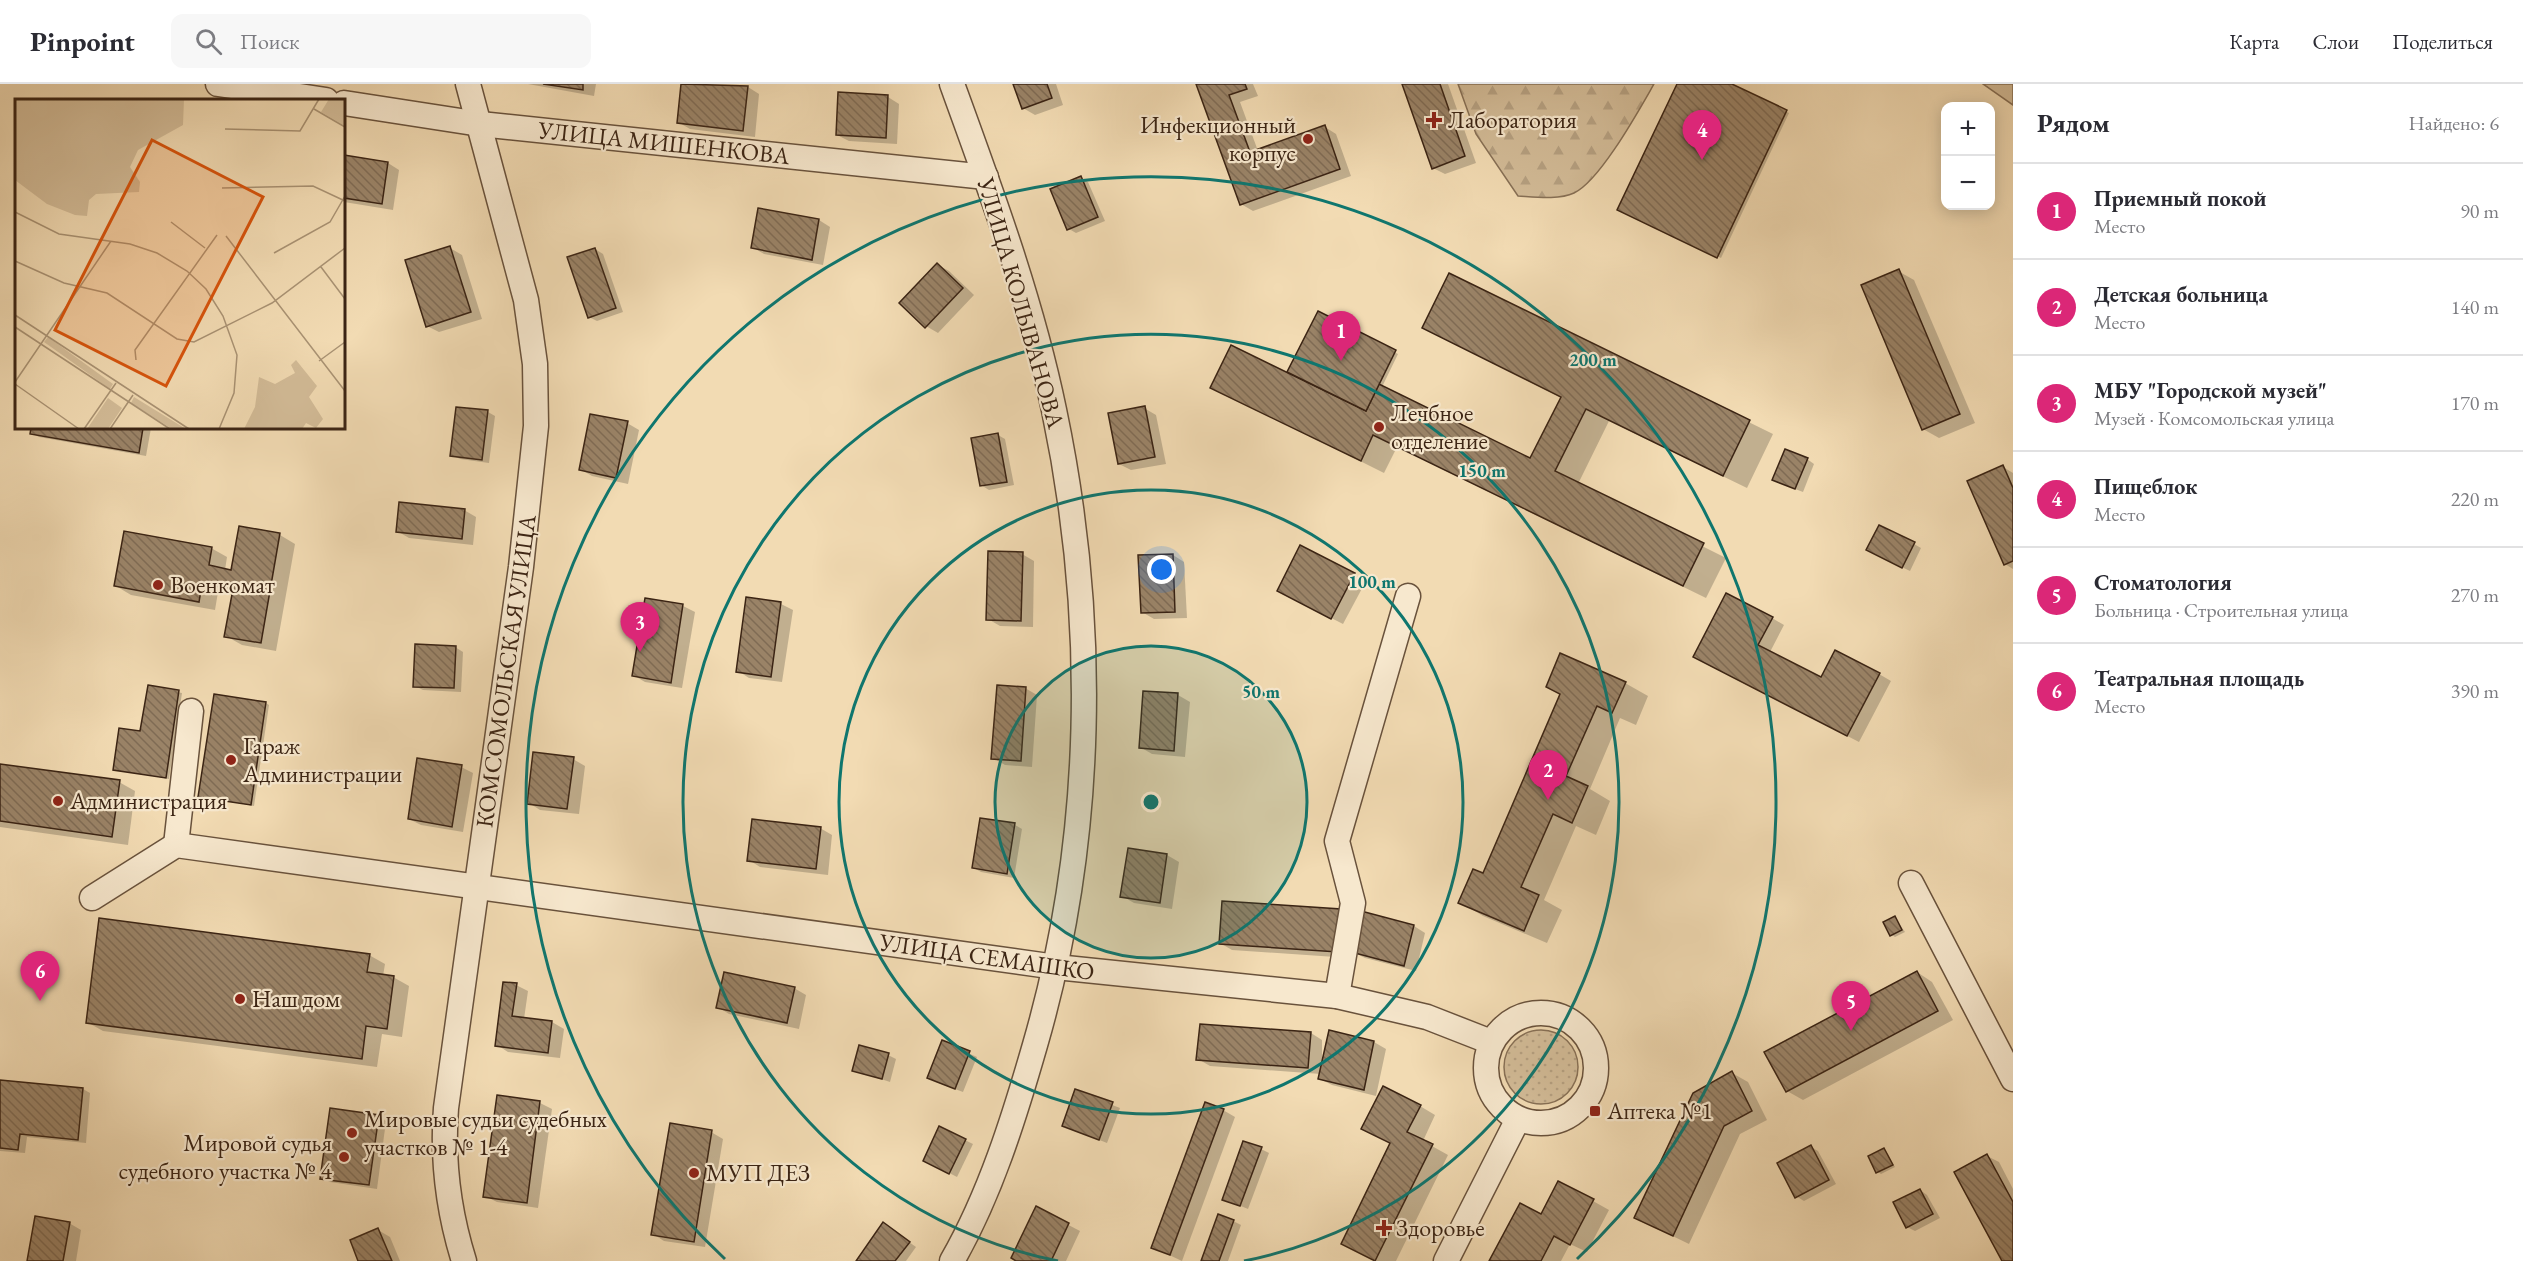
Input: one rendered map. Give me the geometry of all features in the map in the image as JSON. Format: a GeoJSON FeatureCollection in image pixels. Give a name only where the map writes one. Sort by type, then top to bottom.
{"type":"FeatureCollection","features":[{"type":"Feature","properties":{"kind":"street"},"geometry":{"type":"LineString","coordinates":[[218,84],[319,99]]}},
{"type":"Feature","properties":{"kind":"street","name":"КОМСОМОЛЬСКАЯ УЛИЦА"},"geometry":{"type":"LineString","coordinates":[[464,1261],[455,1231],[443,1149],[446,1108],[531,488],[536,426],[535,364],[526,300],[468,84]]}},
{"type":"Feature","properties":{"kind":"street","name":"УЛИЦА КОЛЫВАНОВА"},"geometry":{"type":"LineString","coordinates":[[952,84],[986,177],[1031,322],[1054,409],[1072,509],[1083,612],[1086,721],[1078,829],[1056,967],[1025,1082],[999,1154],[952,1261]]}},
{"type":"Feature","properties":{"kind":"street","name":"УЛИЦА МИШЕНКОВА"},"geometry":{"type":"LineString","coordinates":[[345,103],[480,124],[986,177]]}},
{"type":"Feature","properties":{"kind":"street"},"geometry":{"type":"LineString","coordinates":[[1337,996],[1353,903],[1337,841],[1408,596]]}},
{"type":"Feature","properties":{"kind":"street"},"geometry":{"type":"LineString","coordinates":[[92,898],[176,845],[191,711]]}},
{"type":"Feature","properties":{"kind":"street","name":"УЛИЦА СЕМАШКО"},"geometry":{"type":"LineString","coordinates":[[176,845],[1056,967],[1337,996],[1427,1017],[1491,1042]]}},
{"type":"Feature","properties":{"kind":"street"},"geometry":{"type":"LineString","coordinates":[[1911,883],[2013,1078]]}},
{"type":"Feature","properties":{"kind":"street"},"geometry":{"type":"LineString","coordinates":[[1538,1013],[1556,1015],[1573,1023],[1586,1035],[1594,1052],[1597,1070],[1593,1088],[1584,1104],[1570,1116],[1553,1123],[1536,1123],[1518,1119],[1503,1108],[1492,1094],[1486,1077],[1491,1042],[1504,1027],[1520,1017],[1538,1013]]}},
{"type":"Feature","properties":{"kind":"street"},"geometry":{"type":"LineString","coordinates":[[1446,1261],[1518,1119]]}},
{"type":"Feature","properties":{"kind":"green space"},"geometry":{"type":"Polygon","coordinates":[[[1458,84],[1654,84],[1618,144],[1595,175],[1574,193],[1547,198],[1518,196],[1476,134],[1458,84]]]}},
{"type":"Feature","properties":{"kind":"green space"},"geometry":{"type":"Polygon","coordinates":[[[1983,84],[2013,84],[2013,105],[1983,84]]]}},
{"type":"Feature","properties":{"kind":"green space"},"geometry":{"type":"Polygon","coordinates":[[[1534,1030],[1548,1030],[1562,1036],[1572,1046],[1578,1060],[1576,1081],[1562,1098],[1548,1104],[1534,1104],[1520,1098],[1510,1088],[1504,1074],[1504,1060],[1510,1046],[1520,1036],[1534,1030]]]}},
{"type":"Feature","properties":{"kind":"building"},"geometry":{"type":"Polygon","coordinates":[[[543,84],[583,84],[583,90],[543,84]]]}},
{"type":"Feature","properties":{"kind":"building"},"geometry":{"type":"Polygon","coordinates":[[[681,84],[748,86],[743,131],[677,123],[681,84]]]}},
{"type":"Feature","properties":{"kind":"building"},"geometry":{"type":"Polygon","coordinates":[[[1013,84],[1047,84],[1052,98],[1022,109],[1013,84]]]}},
{"type":"Feature","properties":{"kind":"building","name":"Инфекционный корпус"},"geometry":{"type":"Polygon","coordinates":[[[1196,84],[1245,84],[1247,89],[1229,95],[1250,152],[1325,125],[1340,169],[1240,205],[1196,84]]]}},
{"type":"Feature","properties":{"kind":"building","name":"Лаборатория"},"geometry":{"type":"Polygon","coordinates":[[[1402,84],[1440,84],[1465,156],[1432,169],[1402,84]]]}},
{"type":"Feature","properties":{"kind":"building"},"geometry":{"type":"Polygon","coordinates":[[[1677,84],[1732,84],[1787,110],[1717,258],[1617,210],[1677,84]]]}},
{"type":"Feature","properties":{"kind":"building"},"geometry":{"type":"Polygon","coordinates":[[[838,92],[888,95],[886,138],[836,135],[838,92]]]}},
{"type":"Feature","properties":{"kind":"building"},"geometry":{"type":"Polygon","coordinates":[[[345,155],[388,162],[382,204],[345,198],[345,155]]]}},
{"type":"Feature","properties":{"kind":"building"},"geometry":{"type":"Polygon","coordinates":[[[1081,176],[1098,217],[1067,230],[1050,189],[1081,176]]]}},
{"type":"Feature","properties":{"kind":"building"},"geometry":{"type":"Polygon","coordinates":[[[758,208],[819,219],[812,260],[751,248],[758,208]]]}},
{"type":"Feature","properties":{"kind":"building"},"geometry":{"type":"Polygon","coordinates":[[[450,246],[471,312],[426,327],[405,260],[450,246]]]}},
{"type":"Feature","properties":{"kind":"building"},"geometry":{"type":"Polygon","coordinates":[[[595,248],[616,308],[588,318],[567,257],[595,248]]]}},
{"type":"Feature","properties":{"kind":"building"},"geometry":{"type":"Polygon","coordinates":[[[937,263],[963,288],[925,328],[899,303],[937,263]]]}},
{"type":"Feature","properties":{"kind":"building"},"geometry":{"type":"Polygon","coordinates":[[[1899,269],[1960,414],[1922,430],[1861,285],[1899,269]]]}},
{"type":"Feature","properties":{"kind":"building","name":"Лечбное отделение"},"geometry":{"type":"Polygon","coordinates":[[[1449,273],[1750,420],[1723,476],[1586,409],[1555,471],[1704,543],[1683,586],[1373,435],[1361,461],[1210,388],[1231,345],[1366,411],[1379,384],[1530,458],[1561,397],[1422,328],[1449,273]]]}},
{"type":"Feature","properties":{"kind":"building"},"geometry":{"type":"Polygon","coordinates":[[[1318,311],[1396,350],[1366,411],[1287,372],[1318,311]]]}},
{"type":"Feature","properties":{"kind":"building"},"geometry":{"type":"Polygon","coordinates":[[[1145,406],[1155,457],[1118,464],[1108,413],[1145,406]]]}},
{"type":"Feature","properties":{"kind":"building"},"geometry":{"type":"Polygon","coordinates":[[[456,407],[488,410],[482,460],[450,456],[456,407]]]}},
{"type":"Feature","properties":{"kind":"building"},"geometry":{"type":"Polygon","coordinates":[[[590,414],[628,421],[616,478],[579,470],[590,414]]]}},
{"type":"Feature","properties":{"kind":"building"},"geometry":{"type":"Polygon","coordinates":[[[31,429],[143,429],[139,453],[30,434],[31,429]]]}},
{"type":"Feature","properties":{"kind":"building"},"geometry":{"type":"Polygon","coordinates":[[[998,433],[1007,482],[980,486],[971,438],[998,433]]]}},
{"type":"Feature","properties":{"kind":"building"},"geometry":{"type":"Polygon","coordinates":[[[1785,449],[1808,458],[1795,489],[1772,480],[1785,449]]]}},
{"type":"Feature","properties":{"kind":"building"},"geometry":{"type":"Polygon","coordinates":[[[2003,465],[2013,488],[2013,561],[2004,565],[1967,481],[2003,465]]]}},
{"type":"Feature","properties":{"kind":"building"},"geometry":{"type":"Polygon","coordinates":[[[399,502],[465,509],[462,539],[396,532],[399,502]]]}},
{"type":"Feature","properties":{"kind":"building"},"geometry":{"type":"Polygon","coordinates":[[[1879,525],[1915,542],[1902,568],[1866,550],[1879,525]]]}},
{"type":"Feature","properties":{"kind":"building","name":"Военкомат"},"geometry":{"type":"Polygon","coordinates":[[[239,526],[280,533],[261,643],[224,637],[233,589],[202,584],[199,602],[114,586],[124,531],[212,547],[209,565],[231,570],[239,526]]]}},
{"type":"Feature","properties":{"kind":"building"},"geometry":{"type":"Polygon","coordinates":[[[1300,545],[1355,573],[1331,619],[1277,591],[1300,545]]]}},
{"type":"Feature","properties":{"kind":"building"},"geometry":{"type":"Polygon","coordinates":[[[988,551],[1023,552],[1021,621],[986,620],[988,551]]]}},
{"type":"Feature","properties":{"kind":"building"},"geometry":{"type":"Polygon","coordinates":[[[1173,554],[1175,612],[1141,613],[1138,555],[1173,554]]]}},
{"type":"Feature","properties":{"kind":"building"},"geometry":{"type":"Polygon","coordinates":[[[1726,593],[1773,617],[1758,645],[1821,677],[1835,650],[1880,673],[1847,736],[1693,657],[1726,593]]]}},
{"type":"Feature","properties":{"kind":"building"},"geometry":{"type":"Polygon","coordinates":[[[746,597],[781,602],[771,677],[736,672],[746,597]]]}},
{"type":"Feature","properties":{"kind":"building"},"geometry":{"type":"Polygon","coordinates":[[[645,598],[683,604],[671,683],[632,676],[645,598]]]}},
{"type":"Feature","properties":{"kind":"building"},"geometry":{"type":"Polygon","coordinates":[[[415,644],[456,646],[454,688],[413,687],[415,644]]]}},
{"type":"Feature","properties":{"kind":"building"},"geometry":{"type":"Polygon","coordinates":[[[1560,653],[1626,682],[1612,713],[1597,706],[1566,776],[1588,786],[1572,823],[1553,814],[1521,887],[1539,895],[1524,931],[1458,903],[1473,869],[1483,873],[1560,694],[1546,687],[1560,653]]]}},
{"type":"Feature","properties":{"kind":"building"},"geometry":{"type":"Polygon","coordinates":[[[148,685],[179,690],[166,778],[113,770],[119,728],[140,731],[148,685]]]}},
{"type":"Feature","properties":{"kind":"building"},"geometry":{"type":"Polygon","coordinates":[[[997,685],[1026,687],[1021,761],[991,759],[997,685]]]}},
{"type":"Feature","properties":{"kind":"building"},"geometry":{"type":"Polygon","coordinates":[[[1143,691],[1178,693],[1174,751],[1139,748],[1143,691]]]}},
{"type":"Feature","properties":{"kind":"building","name":"Гараж Администрации"},"geometry":{"type":"Polygon","coordinates":[[[214,694],[266,702],[251,805],[198,797],[214,694]]]}},
{"type":"Feature","properties":{"kind":"building"},"geometry":{"type":"Polygon","coordinates":[[[533,752],[574,757],[567,809],[527,804],[533,752]]]}},
{"type":"Feature","properties":{"kind":"building"},"geometry":{"type":"Polygon","coordinates":[[[417,758],[462,765],[452,827],[408,819],[417,758]]]}},
{"type":"Feature","properties":{"kind":"building","name":"Администрация"},"geometry":{"type":"Polygon","coordinates":[[[0,764],[120,780],[112,837],[0,821],[0,764]]]}},
{"type":"Feature","properties":{"kind":"building"},"geometry":{"type":"Polygon","coordinates":[[[980,818],[1015,823],[1007,874],[972,868],[980,818]]]}},
{"type":"Feature","properties":{"kind":"building"},"geometry":{"type":"Polygon","coordinates":[[[752,819],[821,827],[816,869],[747,861],[752,819]]]}},
{"type":"Feature","properties":{"kind":"building"},"geometry":{"type":"Polygon","coordinates":[[[1128,848],[1167,854],[1160,903],[1120,897],[1128,848]]]}},
{"type":"Feature","properties":{"kind":"building"},"geometry":{"type":"Polygon","coordinates":[[[1222,901],[1341,909],[1338,952],[1219,944],[1222,901]]]}},
{"type":"Feature","properties":{"kind":"building"},"geometry":{"type":"Polygon","coordinates":[[[1361,911],[1414,925],[1404,966],[1351,952],[1361,911]]]}},
{"type":"Feature","properties":{"kind":"building"},"geometry":{"type":"Polygon","coordinates":[[[1895,916],[1902,930],[1890,936],[1883,922],[1895,916]]]}},
{"type":"Feature","properties":{"kind":"building","name":"Наш дом"},"geometry":{"type":"Polygon","coordinates":[[[99,918],[370,954],[367,972],[394,976],[387,1029],[366,1026],[362,1059],[86,1023],[99,918]]]}},
{"type":"Feature","properties":{"kind":"building"},"geometry":{"type":"Polygon","coordinates":[[[1917,971],[1938,1011],[1786,1092],[1764,1052],[1917,971]]]}},
{"type":"Feature","properties":{"kind":"building"},"geometry":{"type":"Polygon","coordinates":[[[724,972],[795,987],[787,1023],[716,1008],[724,972]]]}},
{"type":"Feature","properties":{"kind":"building"},"geometry":{"type":"Polygon","coordinates":[[[503,982],[517,983],[512,1016],[552,1021],[548,1053],[495,1046],[503,982]]]}},
{"type":"Feature","properties":{"kind":"building"},"geometry":{"type":"Polygon","coordinates":[[[1200,1024],[1311,1032],[1308,1068],[1196,1060],[1200,1024]]]}},
{"type":"Feature","properties":{"kind":"building"},"geometry":{"type":"Polygon","coordinates":[[[1329,1030],[1374,1041],[1364,1090],[1318,1079],[1329,1030]]]}},
{"type":"Feature","properties":{"kind":"building"},"geometry":{"type":"Polygon","coordinates":[[[942,1040],[970,1051],[955,1089],[927,1078],[942,1040]]]}},
{"type":"Feature","properties":{"kind":"building"},"geometry":{"type":"Polygon","coordinates":[[[859,1045],[889,1053],[882,1079],[852,1071],[859,1045]]]}},
{"type":"Feature","properties":{"kind":"building"},"geometry":{"type":"Polygon","coordinates":[[[1732,1071],[1752,1111],[1724,1126],[1673,1236],[1634,1218],[1693,1093],[1732,1071]]]}},
{"type":"Feature","properties":{"kind":"building"},"geometry":{"type":"Polygon","coordinates":[[[0,1080],[83,1088],[78,1140],[20,1134],[18,1150],[0,1148],[0,1080]]]}},
{"type":"Feature","properties":{"kind":"building"},"geometry":{"type":"Polygon","coordinates":[[[1383,1086],[1421,1105],[1407,1132],[1433,1144],[1375,1261],[1341,1244],[1390,1143],[1361,1129],[1383,1086]]]}},
{"type":"Feature","properties":{"kind":"building"},"geometry":{"type":"Polygon","coordinates":[[[1075,1089],[1113,1102],[1099,1140],[1062,1126],[1075,1089]]]}},
{"type":"Feature","properties":{"kind":"building"},"geometry":{"type":"Polygon","coordinates":[[[497,1095],[540,1101],[527,1203],[483,1197],[497,1095]]]}},
{"type":"Feature","properties":{"kind":"building"},"geometry":{"type":"Polygon","coordinates":[[[1205,1102],[1224,1109],[1170,1255],[1151,1248],[1205,1102]]]}},
{"type":"Feature","properties":{"kind":"building","name":"Мировые судьи судебных участков № 1-4"},"geometry":{"type":"Polygon","coordinates":[[[330,1108],[379,1115],[369,1185],[320,1179],[330,1108]]]}},
{"type":"Feature","properties":{"kind":"building"},"geometry":{"type":"Polygon","coordinates":[[[670,1123],[712,1130],[694,1242],[651,1235],[670,1123]]]}},
{"type":"Feature","properties":{"kind":"building"},"geometry":{"type":"Polygon","coordinates":[[[939,1126],[966,1139],[949,1174],[923,1161],[939,1126]]]}},
{"type":"Feature","properties":{"kind":"building"},"geometry":{"type":"Polygon","coordinates":[[[1243,1141],[1262,1147],[1240,1206],[1222,1200],[1243,1141]]]}},
{"type":"Feature","properties":{"kind":"building"},"geometry":{"type":"Polygon","coordinates":[[[1811,1145],[1829,1180],[1795,1198],[1777,1163],[1811,1145]]]}},
{"type":"Feature","properties":{"kind":"building"},"geometry":{"type":"Polygon","coordinates":[[[1884,1148],[1893,1165],[1876,1173],[1868,1156],[1884,1148]]]}},
{"type":"Feature","properties":{"kind":"building"},"geometry":{"type":"Polygon","coordinates":[[[1987,1154],[2013,1202],[2013,1261],[2002,1261],[1954,1172],[1987,1154]]]}},
{"type":"Feature","properties":{"kind":"building"},"geometry":{"type":"Polygon","coordinates":[[[1558,1181],[1594,1199],[1570,1245],[1554,1236],[1541,1261],[1489,1261],[1520,1203],[1541,1214],[1558,1181]]]}},
{"type":"Feature","properties":{"kind":"building"},"geometry":{"type":"Polygon","coordinates":[[[1920,1189],[1933,1214],[1906,1228],[1893,1202],[1920,1189]]]}},
{"type":"Feature","properties":{"kind":"building"},"geometry":{"type":"Polygon","coordinates":[[[1036,1206],[1069,1223],[1051,1261],[1016,1261],[1011,1258],[1036,1206]]]}},
{"type":"Feature","properties":{"kind":"building"},"geometry":{"type":"Polygon","coordinates":[[[1218,1214],[1234,1220],[1219,1261],[1201,1261],[1218,1214]]]}},
{"type":"Feature","properties":{"kind":"building"},"geometry":{"type":"Polygon","coordinates":[[[35,1216],[70,1222],[63,1261],[27,1261],[35,1216]]]}},
{"type":"Feature","properties":{"kind":"building"},"geometry":{"type":"Polygon","coordinates":[[[883,1222],[910,1242],[895,1261],[856,1261],[883,1222]]]}},
{"type":"Feature","properties":{"kind":"building"},"geometry":{"type":"Polygon","coordinates":[[[378,1228],[392,1261],[358,1261],[350,1240],[378,1228]]]}},
{"type":"Feature","properties":{"kind":"place","name":"Лаборатория"},"geometry":{"type":"Point","coordinates":[1434,120]}},
{"type":"Feature","properties":{"kind":"place","name":"Инфекционный корпус"},"geometry":{"type":"Point","coordinates":[1308,139]}},
{"type":"Feature","properties":{"kind":"place","name":"Пищеблок"},"geometry":{"type":"Point","coordinates":[1702,160]}},
{"type":"Feature","properties":{"kind":"place","name":"Приемный покой"},"geometry":{"type":"Point","coordinates":[1341,361]}},
{"type":"Feature","properties":{"kind":"place","name":"Лечбное отделение"},"geometry":{"type":"Point","coordinates":[1379,427]}},
{"type":"Feature","properties":{"kind":"place","name":"Военкомат"},"geometry":{"type":"Point","coordinates":[158,585]}},
{"type":"Feature","properties":{"kind":"place","name":"МБУ \"Городской музей\""},"geometry":{"type":"Point","coordinates":[640,652]}},
{"type":"Feature","properties":{"kind":"place","name":"Гараж Администрации"},"geometry":{"type":"Point","coordinates":[231,760]}},
{"type":"Feature","properties":{"kind":"place","name":"Детская больница"},"geometry":{"type":"Point","coordinates":[1548,800]}},
{"type":"Feature","properties":{"kind":"place","name":"Администрация"},"geometry":{"type":"Point","coordinates":[58,801]}},
{"type":"Feature","properties":{"kind":"place","name":"Наш дом"},"geometry":{"type":"Point","coordinates":[240,999]}},
{"type":"Feature","properties":{"kind":"place","name":"Театральная площадь"},"geometry":{"type":"Point","coordinates":[40,1001]}},
{"type":"Feature","properties":{"kind":"place","name":"Стоматология"},"geometry":{"type":"Point","coordinates":[1851,1031]}},
{"type":"Feature","properties":{"kind":"place","name":"Аптека №1"},"geometry":{"type":"Point","coordinates":[1595,1111]}},
{"type":"Feature","properties":{"kind":"place","name":"Мировые судьи судебных участков № 1-4"},"geometry":{"type":"Point","coordinates":[352,1133]}},
{"type":"Feature","properties":{"kind":"place","name":"Мировой судья судебного участка № 4"},"geometry":{"type":"Point","coordinates":[344,1157]}},
{"type":"Feature","properties":{"kind":"place","name":"МУП ДЕЗ"},"geometry":{"type":"Point","coordinates":[694,1173]}},
{"type":"Feature","properties":{"kind":"place","name":"Здоровье"},"geometry":{"type":"Point","coordinates":[1384,1228]}}]}
